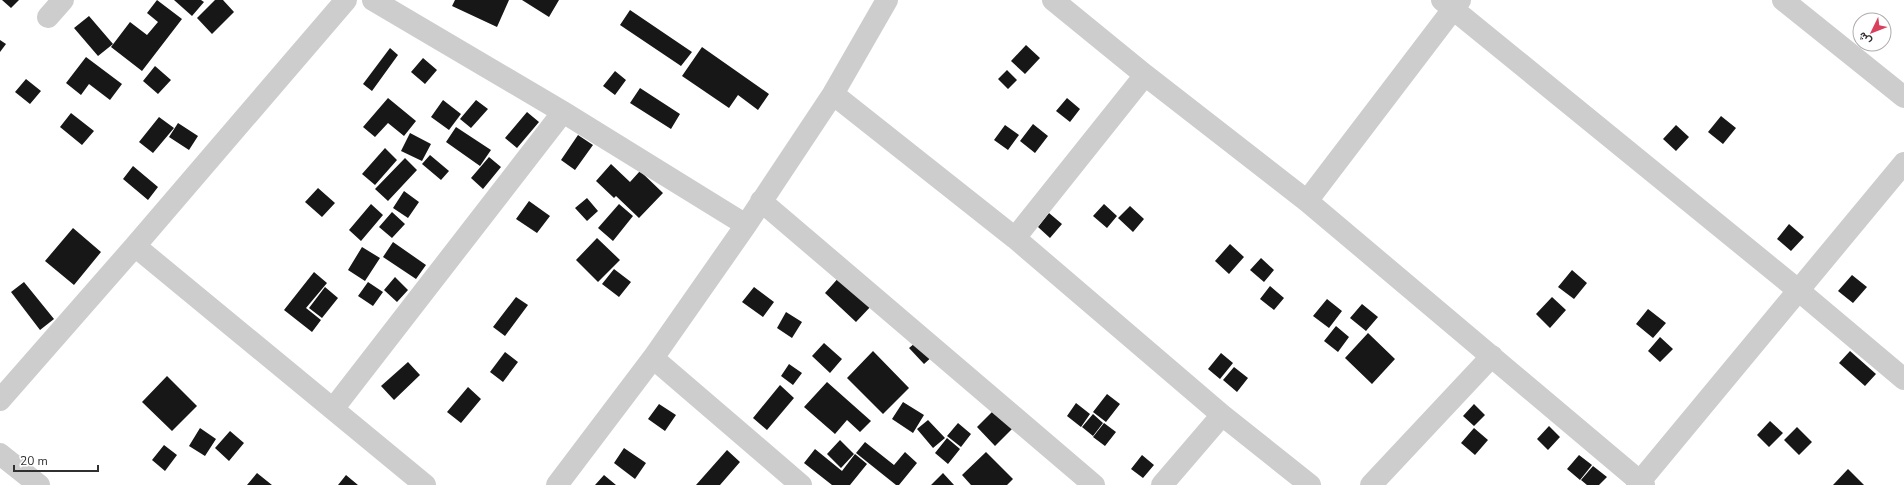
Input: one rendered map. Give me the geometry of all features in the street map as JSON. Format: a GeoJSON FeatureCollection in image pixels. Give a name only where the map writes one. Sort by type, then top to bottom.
{"type":"FeatureCollection","features":[{"type":"Feature","properties":{"kind":"street"},"geometry":{"type":"LineString","coordinates":[[48,17],[63,0]]}},
{"type":"Feature","properties":{"kind":"street"},"geometry":{"type":"LineString","coordinates":[[0,400],[135,246],[346,0]]}},
{"type":"Feature","properties":{"kind":"street"},"geometry":{"type":"LineString","coordinates":[[373,0],[563,112],[746,225]]}},
{"type":"Feature","properties":{"kind":"street"},"geometry":{"type":"LineString","coordinates":[[557,485],[653,358],[746,225],[833,94],[887,0]]}},
{"type":"Feature","properties":{"kind":"street"},"geometry":{"type":"LineString","coordinates":[[1053,0],[1306,201],[1492,356],[1640,484],[1904,163]]}},
{"type":"Feature","properties":{"kind":"street"},"geometry":{"type":"LineString","coordinates":[[1782,0],[1904,97]]}},
{"type":"Feature","properties":{"kind":"street"},"geometry":{"type":"LineString","coordinates":[[1306,201],[1451,3],[1904,379]]}},
{"type":"Feature","properties":{"kind":"street"},"geometry":{"type":"LineString","coordinates":[[1015,238],[1146,75]]}},
{"type":"Feature","properties":{"kind":"street"},"geometry":{"type":"LineString","coordinates":[[833,94],[1015,238],[1222,415],[1310,485]]}},
{"type":"Feature","properties":{"kind":"street"},"geometry":{"type":"LineString","coordinates":[[333,409],[563,112]]}},
{"type":"Feature","properties":{"kind":"street"},"geometry":{"type":"LineString","coordinates":[[761,201],[1094,485]]}},
{"type":"Feature","properties":{"kind":"street"},"geometry":{"type":"LineString","coordinates":[[135,246],[425,485]]}},
{"type":"Feature","properties":{"kind":"street"},"geometry":{"type":"LineString","coordinates":[[1371,485],[1492,356]]}},
{"type":"Feature","properties":{"kind":"street"},"geometry":{"type":"LineString","coordinates":[[653,358],[801,485]]}},
{"type":"Feature","properties":{"kind":"street"},"geometry":{"type":"LineString","coordinates":[[1162,485],[1222,415]]}},
{"type":"Feature","properties":{"kind":"street"},"geometry":{"type":"LineString","coordinates":[[0,454],[39,485]]}},
{"type":"Feature","properties":{"kind":"building"},"geometry":{"type":"Polygon","coordinates":[[[2,0],[19,0],[11,8],[2,0]]]}},
{"type":"Feature","properties":{"kind":"building"},"geometry":{"type":"Polygon","coordinates":[[[157,0],[182,19],[142,71],[111,47],[130,22],[147,35],[158,22],[147,13],[157,0]]]}},
{"type":"Feature","properties":{"kind":"building"},"geometry":{"type":"Polygon","coordinates":[[[174,0],[201,0],[204,2],[192,16],[174,0]]]}},
{"type":"Feature","properties":{"kind":"building"},"geometry":{"type":"Polygon","coordinates":[[[215,0],[223,0],[234,12],[212,34],[197,18],[215,0]]]}},
{"type":"Feature","properties":{"kind":"building"},"geometry":{"type":"Polygon","coordinates":[[[455,0],[509,0],[497,27],[452,6],[455,0]]]}},
{"type":"Feature","properties":{"kind":"building"},"geometry":{"type":"Polygon","coordinates":[[[522,0],[559,0],[549,17],[522,0]]]}},
{"type":"Feature","properties":{"kind":"building"},"geometry":{"type":"Polygon","coordinates":[[[630,10],[692,52],[681,66],[620,25],[630,10]]]}},
{"type":"Feature","properties":{"kind":"building"},"geometry":{"type":"Polygon","coordinates":[[[89,16],[113,44],[98,56],[74,28],[89,16]]]}},
{"type":"Feature","properties":{"kind":"building"},"geometry":{"type":"Polygon","coordinates":[[[0,40],[6,44],[0,52],[0,40]]]}},
{"type":"Feature","properties":{"kind":"building"},"geometry":{"type":"Polygon","coordinates":[[[1026,45],[1040,58],[1025,74],[1011,61],[1026,45]]]}},
{"type":"Feature","properties":{"kind":"building"},"geometry":{"type":"Polygon","coordinates":[[[702,47],[769,94],[758,110],[738,95],[729,108],[682,76],[702,47]]]}},
{"type":"Feature","properties":{"kind":"building"},"geometry":{"type":"Polygon","coordinates":[[[390,48],[398,55],[372,91],[363,84],[390,48]]]}},
{"type":"Feature","properties":{"kind":"building"},"geometry":{"type":"Polygon","coordinates":[[[86,57],[122,84],[110,100],[89,84],[81,95],[66,83],[86,57]]]}},
{"type":"Feature","properties":{"kind":"building"},"geometry":{"type":"Polygon","coordinates":[[[423,58],[437,70],[425,84],[411,72],[423,58]]]}},
{"type":"Feature","properties":{"kind":"building"},"geometry":{"type":"Polygon","coordinates":[[[155,66],[171,80],[158,94],[143,81],[155,66]]]}},
{"type":"Feature","properties":{"kind":"building"},"geometry":{"type":"Polygon","coordinates":[[[1007,70],[1017,80],[1008,89],[998,79],[1007,70]]]}},
{"type":"Feature","properties":{"kind":"building"},"geometry":{"type":"Polygon","coordinates":[[[615,71],[626,80],[615,95],[603,86],[615,71]]]}},
{"type":"Feature","properties":{"kind":"building"},"geometry":{"type":"Polygon","coordinates":[[[26,79],[41,91],[30,104],[15,92],[26,79]]]}},
{"type":"Feature","properties":{"kind":"building"},"geometry":{"type":"Polygon","coordinates":[[[640,88],[680,114],[671,129],[630,103],[640,88]]]}},
{"type":"Feature","properties":{"kind":"building"},"geometry":{"type":"Polygon","coordinates":[[[388,98],[416,121],[404,136],[388,123],[375,137],[363,127],[388,98]]]}},
{"type":"Feature","properties":{"kind":"building"},"geometry":{"type":"Polygon","coordinates":[[[1067,98],[1080,109],[1070,122],[1056,111],[1067,98]]]}},
{"type":"Feature","properties":{"kind":"building"},"geometry":{"type":"Polygon","coordinates":[[[443,100],[461,114],[449,130],[431,117],[443,100]]]}},
{"type":"Feature","properties":{"kind":"building"},"geometry":{"type":"Polygon","coordinates":[[[476,100],[488,109],[471,128],[460,119],[476,100]]]}},
{"type":"Feature","properties":{"kind":"building"},"geometry":{"type":"Polygon","coordinates":[[[527,112],[539,122],[517,148],[505,138],[527,112]]]}},
{"type":"Feature","properties":{"kind":"building"},"geometry":{"type":"Polygon","coordinates":[[[71,113],[94,131],[82,145],[60,127],[71,113]]]}},
{"type":"Feature","properties":{"kind":"building"},"geometry":{"type":"Polygon","coordinates":[[[1721,116],[1736,128],[1723,144],[1708,132],[1721,116]]]}},
{"type":"Feature","properties":{"kind":"building"},"geometry":{"type":"Polygon","coordinates":[[[159,117],[174,128],[153,153],[139,142],[159,117]]]}},
{"type":"Feature","properties":{"kind":"building"},"geometry":{"type":"Polygon","coordinates":[[[178,123],[198,136],[189,150],[169,137],[178,123]]]}},
{"type":"Feature","properties":{"kind":"building"},"geometry":{"type":"Polygon","coordinates":[[[1033,124],[1048,136],[1035,153],[1020,141],[1033,124]]]}},
{"type":"Feature","properties":{"kind":"building"},"geometry":{"type":"Polygon","coordinates":[[[1005,125],[1019,135],[1008,150],[994,140],[1005,125]]]}},
{"type":"Feature","properties":{"kind":"building"},"geometry":{"type":"Polygon","coordinates":[[[1676,125],[1689,137],[1676,151],[1663,139],[1676,125]]]}},
{"type":"Feature","properties":{"kind":"building"},"geometry":{"type":"Polygon","coordinates":[[[456,127],[491,150],[480,166],[446,142],[456,127]]]}},
{"type":"Feature","properties":{"kind":"building"},"geometry":{"type":"Polygon","coordinates":[[[410,133],[431,144],[422,161],[401,151],[410,133]]]}},
{"type":"Feature","properties":{"kind":"building"},"geometry":{"type":"Polygon","coordinates":[[[578,135],[593,145],[575,170],[561,160],[578,135]]]}},
{"type":"Feature","properties":{"kind":"building"},"geometry":{"type":"Polygon","coordinates":[[[385,148],[397,160],[375,185],[362,174],[385,148]]]}},
{"type":"Feature","properties":{"kind":"building"},"geometry":{"type":"Polygon","coordinates":[[[430,155],[449,171],[441,180],[422,164],[430,155]]]}},
{"type":"Feature","properties":{"kind":"building"},"geometry":{"type":"Polygon","coordinates":[[[489,157],[501,167],[483,189],[471,178],[489,157]]]}},
{"type":"Feature","properties":{"kind":"building"},"geometry":{"type":"Polygon","coordinates":[[[405,158],[417,170],[388,201],[375,189],[405,158]]]}},
{"type":"Feature","properties":{"kind":"building"},"geometry":{"type":"Polygon","coordinates":[[[611,164],[630,182],[640,171],[663,193],[639,218],[616,196],[614,198],[596,181],[611,164]]]}},
{"type":"Feature","properties":{"kind":"building"},"geometry":{"type":"Polygon","coordinates":[[[133,166],[158,187],[148,200],[123,179],[133,166]]]}},
{"type":"Feature","properties":{"kind":"building"},"geometry":{"type":"Polygon","coordinates":[[[318,188],[335,203],[322,217],[305,202],[318,188]]]}},
{"type":"Feature","properties":{"kind":"building"},"geometry":{"type":"Polygon","coordinates":[[[404,191],[419,202],[408,218],[393,208],[404,191]]]}},
{"type":"Feature","properties":{"kind":"building"},"geometry":{"type":"Polygon","coordinates":[[[587,198],[598,211],[587,221],[575,208],[587,198]]]}},
{"type":"Feature","properties":{"kind":"building"},"geometry":{"type":"Polygon","coordinates":[[[529,201],[550,216],[537,233],[516,219],[529,201]]]}},
{"type":"Feature","properties":{"kind":"building"},"geometry":{"type":"Polygon","coordinates":[[[371,204],[383,215],[361,241],[349,230],[371,204]]]}},
{"type":"Feature","properties":{"kind":"building"},"geometry":{"type":"Polygon","coordinates":[[[619,204],[633,216],[613,241],[598,228],[619,204]]]}},
{"type":"Feature","properties":{"kind":"building"},"geometry":{"type":"Polygon","coordinates":[[[1104,204],[1117,216],[1107,228],[1093,216],[1104,204]]]}},
{"type":"Feature","properties":{"kind":"building"},"geometry":{"type":"Polygon","coordinates":[[[1130,206],[1144,219],[1133,232],[1118,218],[1130,206]]]}},
{"type":"Feature","properties":{"kind":"building"},"geometry":{"type":"Polygon","coordinates":[[[392,212],[405,224],[392,238],[379,227],[392,212]]]}},
{"type":"Feature","properties":{"kind":"building"},"geometry":{"type":"Polygon","coordinates":[[[1049,213],[1062,224],[1050,238],[1038,227],[1049,213]]]}},
{"type":"Feature","properties":{"kind":"building"},"geometry":{"type":"Polygon","coordinates":[[[1789,224],[1804,237],[1791,251],[1777,239],[1789,224]]]}},
{"type":"Feature","properties":{"kind":"building"},"geometry":{"type":"Polygon","coordinates":[[[73,228],[101,252],[74,285],[45,261],[73,228]]]}},
{"type":"Feature","properties":{"kind":"building"},"geometry":{"type":"Polygon","coordinates":[[[597,238],[620,260],[598,282],[576,260],[597,238]]]}},
{"type":"Feature","properties":{"kind":"building"},"geometry":{"type":"Polygon","coordinates":[[[393,242],[426,265],[416,279],[383,257],[393,242]]]}},
{"type":"Feature","properties":{"kind":"building"},"geometry":{"type":"Polygon","coordinates":[[[1230,244],[1244,257],[1229,274],[1215,261],[1230,244]]]}},
{"type":"Feature","properties":{"kind":"building"},"geometry":{"type":"Polygon","coordinates":[[[362,247],[380,258],[365,281],[348,270],[362,247]]]}},
{"type":"Feature","properties":{"kind":"building"},"geometry":{"type":"Polygon","coordinates":[[[1261,258],[1274,270],[1264,282],[1250,270],[1261,258]]]}},
{"type":"Feature","properties":{"kind":"building"},"geometry":{"type":"Polygon","coordinates":[[[614,269],[631,282],[619,297],[602,284],[614,269]]]}},
{"type":"Feature","properties":{"kind":"building"},"geometry":{"type":"Polygon","coordinates":[[[1572,270],[1587,283],[1574,299],[1558,287],[1572,270]]]}},
{"type":"Feature","properties":{"kind":"building"},"geometry":{"type":"Polygon","coordinates":[[[314,272],[327,283],[306,308],[321,320],[312,332],[284,310],[314,272]]]}},
{"type":"Feature","properties":{"kind":"building"},"geometry":{"type":"Polygon","coordinates":[[[841,275],[873,304],[856,322],[825,293],[841,275]]]}},
{"type":"Feature","properties":{"kind":"building"},"geometry":{"type":"Polygon","coordinates":[[[1852,275],[1867,287],[1853,303],[1838,291],[1852,275]]]}},
{"type":"Feature","properties":{"kind":"building"},"geometry":{"type":"Polygon","coordinates":[[[395,277],[408,290],[397,302],[384,290],[395,277]]]}},
{"type":"Feature","properties":{"kind":"building"},"geometry":{"type":"Polygon","coordinates":[[[24,282],[54,319],[40,330],[11,292],[24,282]]]}},
{"type":"Feature","properties":{"kind":"building"},"geometry":{"type":"Polygon","coordinates":[[[368,282],[383,292],[373,306],[358,296],[368,282]]]}},
{"type":"Feature","properties":{"kind":"building"},"geometry":{"type":"Polygon","coordinates":[[[1270,286],[1284,298],[1274,310],[1260,299],[1270,286]]]}},
{"type":"Feature","properties":{"kind":"building"},"geometry":{"type":"Polygon","coordinates":[[[325,287],[338,298],[322,318],[309,308],[325,287]]]}},
{"type":"Feature","properties":{"kind":"building"},"geometry":{"type":"Polygon","coordinates":[[[754,287],[774,302],[763,317],[742,302],[754,287]]]}},
{"type":"Feature","properties":{"kind":"building"},"geometry":{"type":"Polygon","coordinates":[[[516,297],[528,305],[505,336],[493,327],[516,297]]]}},
{"type":"Feature","properties":{"kind":"building"},"geometry":{"type":"Polygon","coordinates":[[[1552,297],[1566,310],[1550,328],[1536,314],[1552,297]]]}},
{"type":"Feature","properties":{"kind":"building"},"geometry":{"type":"Polygon","coordinates":[[[1327,299],[1342,311],[1329,328],[1313,316],[1327,299]]]}},
{"type":"Feature","properties":{"kind":"building"},"geometry":{"type":"Polygon","coordinates":[[[1362,304],[1378,317],[1366,331],[1350,318],[1362,304]]]}},
{"type":"Feature","properties":{"kind":"building"},"geometry":{"type":"Polygon","coordinates":[[[1648,309],[1666,323],[1653,338],[1636,324],[1648,309]]]}},
{"type":"Feature","properties":{"kind":"building"},"geometry":{"type":"Polygon","coordinates":[[[786,312],[802,322],[792,338],[777,328],[786,312]]]}},
{"type":"Feature","properties":{"kind":"building"},"geometry":{"type":"Polygon","coordinates":[[[1336,326],[1349,337],[1338,352],[1324,341],[1336,326]]]}},
{"type":"Feature","properties":{"kind":"building"},"geometry":{"type":"Polygon","coordinates":[[[1368,333],[1395,359],[1372,384],[1345,358],[1368,333]]]}},
{"type":"Feature","properties":{"kind":"building"},"geometry":{"type":"Polygon","coordinates":[[[1660,337],[1673,349],[1660,362],[1648,351],[1660,337]]]}},
{"type":"Feature","properties":{"kind":"building"},"geometry":{"type":"Polygon","coordinates":[[[920,339],[934,355],[924,364],[909,348],[920,339]]]}},
{"type":"Feature","properties":{"kind":"building"},"geometry":{"type":"Polygon","coordinates":[[[824,343],[842,359],[830,373],[812,356],[824,343]]]}},
{"type":"Feature","properties":{"kind":"building"},"geometry":{"type":"Polygon","coordinates":[[[873,351],[909,388],[883,414],[847,378],[873,351]]]}},
{"type":"Feature","properties":{"kind":"building"},"geometry":{"type":"Polygon","coordinates":[[[1850,351],[1876,374],[1865,386],[1839,363],[1850,351]]]}},
{"type":"Feature","properties":{"kind":"building"},"geometry":{"type":"Polygon","coordinates":[[[505,352],[518,362],[503,382],[490,372],[505,352]]]}},
{"type":"Feature","properties":{"kind":"building"},"geometry":{"type":"Polygon","coordinates":[[[1221,353],[1233,363],[1220,379],[1208,369],[1221,353]]]}},
{"type":"Feature","properties":{"kind":"building"},"geometry":{"type":"Polygon","coordinates":[[[408,362],[420,375],[394,400],[381,386],[408,362]]]}},
{"type":"Feature","properties":{"kind":"building"},"geometry":{"type":"Polygon","coordinates":[[[789,364],[802,373],[793,385],[781,376],[789,364]]]}},
{"type":"Feature","properties":{"kind":"building"},"geometry":{"type":"Polygon","coordinates":[[[1234,367],[1248,378],[1237,392],[1223,380],[1234,367]]]}},
{"type":"Feature","properties":{"kind":"building"},"geometry":{"type":"Polygon","coordinates":[[[167,376],[197,406],[172,431],[142,402],[167,376]]]}},
{"type":"Feature","properties":{"kind":"building"},"geometry":{"type":"Polygon","coordinates":[[[827,382],[871,421],[860,432],[847,420],[835,434],[804,407],[827,382]]]}},
{"type":"Feature","properties":{"kind":"building"},"geometry":{"type":"Polygon","coordinates":[[[780,385],[794,398],[767,430],[753,418],[780,385]]]}},
{"type":"Feature","properties":{"kind":"building"},"geometry":{"type":"Polygon","coordinates":[[[468,387],[481,399],[461,423],[447,412],[468,387]]]}},
{"type":"Feature","properties":{"kind":"building"},"geometry":{"type":"Polygon","coordinates":[[[1107,394],[1120,404],[1106,422],[1093,412],[1107,394]]]}},
{"type":"Feature","properties":{"kind":"building"},"geometry":{"type":"Polygon","coordinates":[[[903,402],[924,415],[913,433],[892,419],[903,402]]]}},
{"type":"Feature","properties":{"kind":"building"},"geometry":{"type":"Polygon","coordinates":[[[1076,403],[1090,414],[1081,427],[1067,416],[1076,403]]]}},
{"type":"Feature","properties":{"kind":"building"},"geometry":{"type":"Polygon","coordinates":[[[659,404],[676,415],[665,431],[648,419],[659,404]]]}},
{"type":"Feature","properties":{"kind":"building"},"geometry":{"type":"Polygon","coordinates":[[[1474,404],[1485,415],[1474,426],[1463,416],[1474,404]]]}},
{"type":"Feature","properties":{"kind":"building"},"geometry":{"type":"Polygon","coordinates":[[[998,406],[1016,425],[995,446],[977,427],[998,406]]]}},
{"type":"Feature","properties":{"kind":"building"},"geometry":{"type":"Polygon","coordinates":[[[1093,414],[1103,423],[1093,436],[1082,427],[1093,414]]]}},
{"type":"Feature","properties":{"kind":"building"},"geometry":{"type":"Polygon","coordinates":[[[928,420],[945,438],[933,448],[917,429],[928,420]]]}},
{"type":"Feature","properties":{"kind":"building"},"geometry":{"type":"Polygon","coordinates":[[[1770,421],[1783,433],[1769,447],[1757,435],[1770,421]]]}},
{"type":"Feature","properties":{"kind":"building"},"geometry":{"type":"Polygon","coordinates":[[[958,423],[971,434],[961,447],[947,436],[958,423]]]}},
{"type":"Feature","properties":{"kind":"building"},"geometry":{"type":"Polygon","coordinates":[[[1104,423],[1116,432],[1105,446],[1093,437],[1104,423]]]}},
{"type":"Feature","properties":{"kind":"building"},"geometry":{"type":"Polygon","coordinates":[[[1549,426],[1560,437],[1548,450],[1537,439],[1549,426]]]}},
{"type":"Feature","properties":{"kind":"building"},"geometry":{"type":"Polygon","coordinates":[[[1797,427],[1812,442],[1799,455],[1784,440],[1797,427]]]}},
{"type":"Feature","properties":{"kind":"building"},"geometry":{"type":"Polygon","coordinates":[[[200,428],[216,439],[205,456],[189,446],[200,428]]]}},
{"type":"Feature","properties":{"kind":"building"},"geometry":{"type":"Polygon","coordinates":[[[1474,428],[1488,440],[1475,455],[1461,443],[1474,428]]]}},
{"type":"Feature","properties":{"kind":"building"},"geometry":{"type":"Polygon","coordinates":[[[230,431],[244,443],[229,461],[215,448],[230,431]]]}},
{"type":"Feature","properties":{"kind":"building"},"geometry":{"type":"Polygon","coordinates":[[[947,438],[960,449],[948,464],[935,453],[947,438]]]}},
{"type":"Feature","properties":{"kind":"building"},"geometry":{"type":"Polygon","coordinates":[[[840,440],[854,454],[841,468],[827,454],[840,440]]]}},
{"type":"Feature","properties":{"kind":"building"},"geometry":{"type":"Polygon","coordinates":[[[865,442],[894,465],[905,452],[917,463],[899,485],[896,485],[856,453],[865,442]]]}},
{"type":"Feature","properties":{"kind":"building"},"geometry":{"type":"Polygon","coordinates":[[[164,445],[177,455],[165,471],[152,460],[164,445]]]}},
{"type":"Feature","properties":{"kind":"building"},"geometry":{"type":"Polygon","coordinates":[[[624,448],[646,463],[635,479],[614,463],[624,448]]]}},
{"type":"Feature","properties":{"kind":"building"},"geometry":{"type":"Polygon","coordinates":[[[815,449],[842,471],[855,454],[867,464],[850,485],[832,485],[804,463],[815,449]]]}},
{"type":"Feature","properties":{"kind":"building"},"geometry":{"type":"Polygon","coordinates":[[[727,450],[740,462],[720,485],[696,485],[727,450]]]}},
{"type":"Feature","properties":{"kind":"building"},"geometry":{"type":"Polygon","coordinates":[[[986,452],[1013,479],[1007,485],[971,485],[962,475],[986,452]]]}},
{"type":"Feature","properties":{"kind":"building"},"geometry":{"type":"Polygon","coordinates":[[[1142,455],[1154,465],[1143,478],[1131,469],[1142,455]]]}},
{"type":"Feature","properties":{"kind":"building"},"geometry":{"type":"Polygon","coordinates":[[[1579,455],[1592,465],[1580,480],[1567,469],[1579,455]]]}},
{"type":"Feature","properties":{"kind":"building"},"geometry":{"type":"Polygon","coordinates":[[[1593,466],[1607,477],[1599,485],[1587,485],[1581,480],[1593,466]]]}},
{"type":"Feature","properties":{"kind":"building"},"geometry":{"type":"Polygon","coordinates":[[[1848,469],[1864,485],[1833,485],[1848,469]]]}},
{"type":"Feature","properties":{"kind":"building"},"geometry":{"type":"Polygon","coordinates":[[[257,473],[272,485],[247,485],[257,473]]]}},
{"type":"Feature","properties":{"kind":"building"},"geometry":{"type":"Polygon","coordinates":[[[943,473],[954,485],[931,485],[943,473]]]}},
{"type":"Feature","properties":{"kind":"building"},"geometry":{"type":"Polygon","coordinates":[[[346,475],[358,485],[338,485],[346,475]]]}},
{"type":"Feature","properties":{"kind":"building"},"geometry":{"type":"Polygon","coordinates":[[[604,475],[616,485],[595,485],[604,475]]]}}]}
